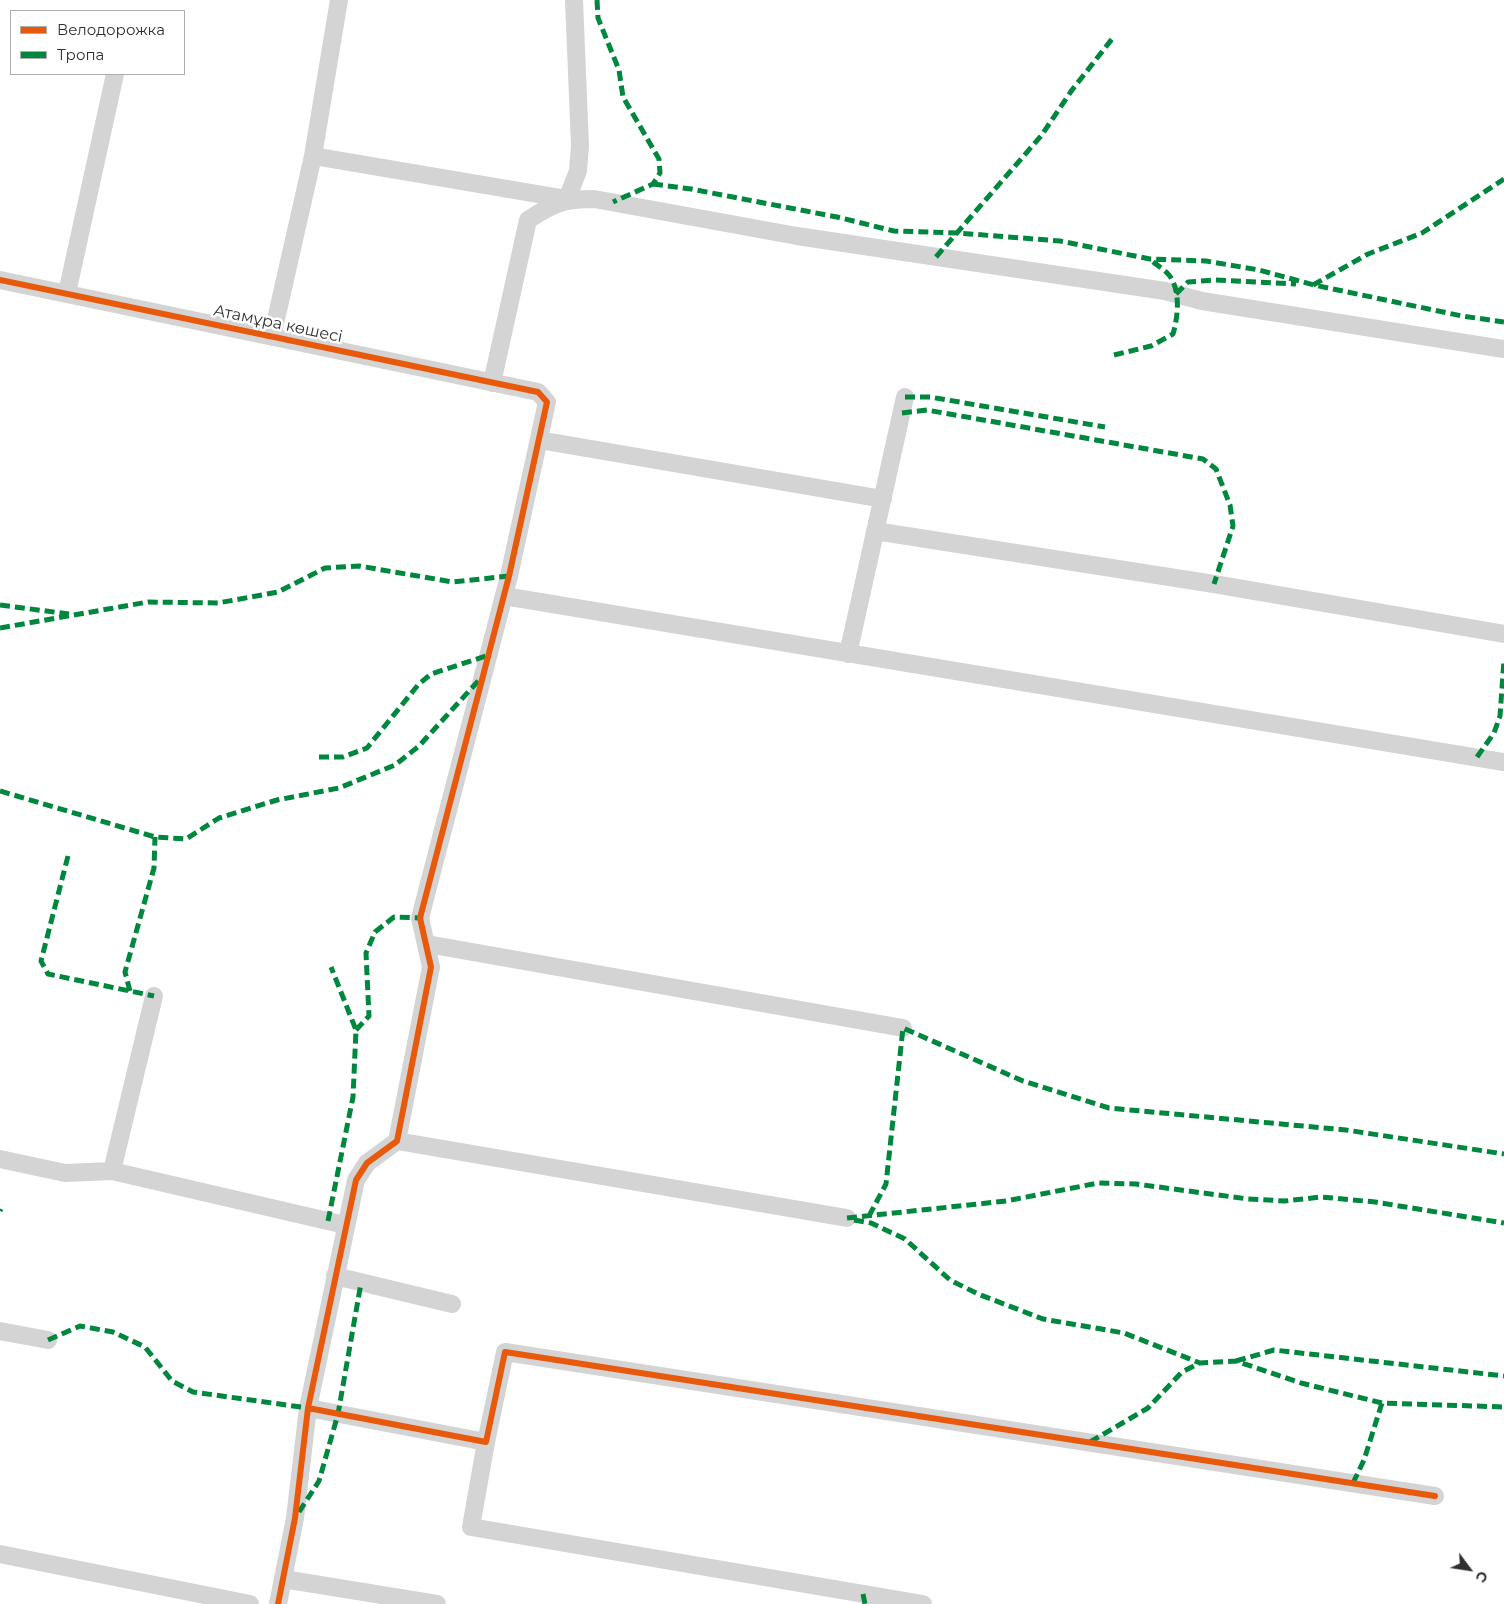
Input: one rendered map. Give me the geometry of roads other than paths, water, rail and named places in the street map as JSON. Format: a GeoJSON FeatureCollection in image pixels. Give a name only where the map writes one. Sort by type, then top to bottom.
{"type":"FeatureCollection","features":[{"type":"Feature","properties":{"kind":"street"},"geometry":{"type":"LineString","coordinates":[[272,337],[313,156],[340,0]]}},
{"type":"Feature","properties":{"kind":"street"},"geometry":{"type":"LineString","coordinates":[[492,383],[528,220],[545,209],[567,199],[578,171],[580,146],[574,0]]}},
{"type":"Feature","properties":{"kind":"street"},"geometry":{"type":"LineString","coordinates":[[67,293],[115,75]]}},
{"type":"Feature","properties":{"kind":"street"},"geometry":{"type":"LineString","coordinates":[[313,156],[567,199],[594,199],[797,236],[1164,291],[1202,301],[1504,349]]}},
{"type":"Feature","properties":{"kind":"street","name":"Атамұра көшесі"},"geometry":{"type":"LineString","coordinates":[[0,280],[538,392],[547,402],[539,440]]}},
{"type":"Feature","properties":{"kind":"street"},"geometry":{"type":"LineString","coordinates":[[848,654],[905,397]]}},
{"type":"Feature","properties":{"kind":"street"},"geometry":{"type":"LineString","coordinates":[[278,1604],[295,1518],[308,1408],[345,1225],[356,1180],[367,1163],[397,1141],[431,967],[420,918],[504,596],[539,440],[883,499]]}},
{"type":"Feature","properties":{"kind":"street"},"geometry":{"type":"LineString","coordinates":[[875,531],[1214,584],[1504,634]]}},
{"type":"Feature","properties":{"kind":"street"},"geometry":{"type":"LineString","coordinates":[[504,596],[1504,762]]}},
{"type":"Feature","properties":{"kind":"street"},"geometry":{"type":"LineString","coordinates":[[427,944],[903,1028]]}},
{"type":"Feature","properties":{"kind":"street"},"geometry":{"type":"LineString","coordinates":[[112,1171],[154,996]]}},
{"type":"Feature","properties":{"kind":"street"},"geometry":{"type":"LineString","coordinates":[[397,1141],[847,1218]]}},
{"type":"Feature","properties":{"kind":"street"},"geometry":{"type":"LineString","coordinates":[[0,1159],[65,1173],[112,1171],[345,1225]]}},
{"type":"Feature","properties":{"kind":"street"},"geometry":{"type":"LineString","coordinates":[[335,1276],[452,1304]]}},
{"type":"Feature","properties":{"kind":"street"},"geometry":{"type":"LineString","coordinates":[[0,1331],[48,1340]]}},
{"type":"Feature","properties":{"kind":"street"},"geometry":{"type":"LineString","coordinates":[[923,1604],[471,1527],[505,1352],[1435,1496]]}},
{"type":"Feature","properties":{"kind":"street"},"geometry":{"type":"LineString","coordinates":[[308,1408],[486,1442]]}},
{"type":"Feature","properties":{"kind":"street"},"geometry":{"type":"LineString","coordinates":[[0,1554],[250,1604]]}},
{"type":"Feature","properties":{"kind":"street"},"geometry":{"type":"LineString","coordinates":[[283,1579],[437,1604]]}}]}
